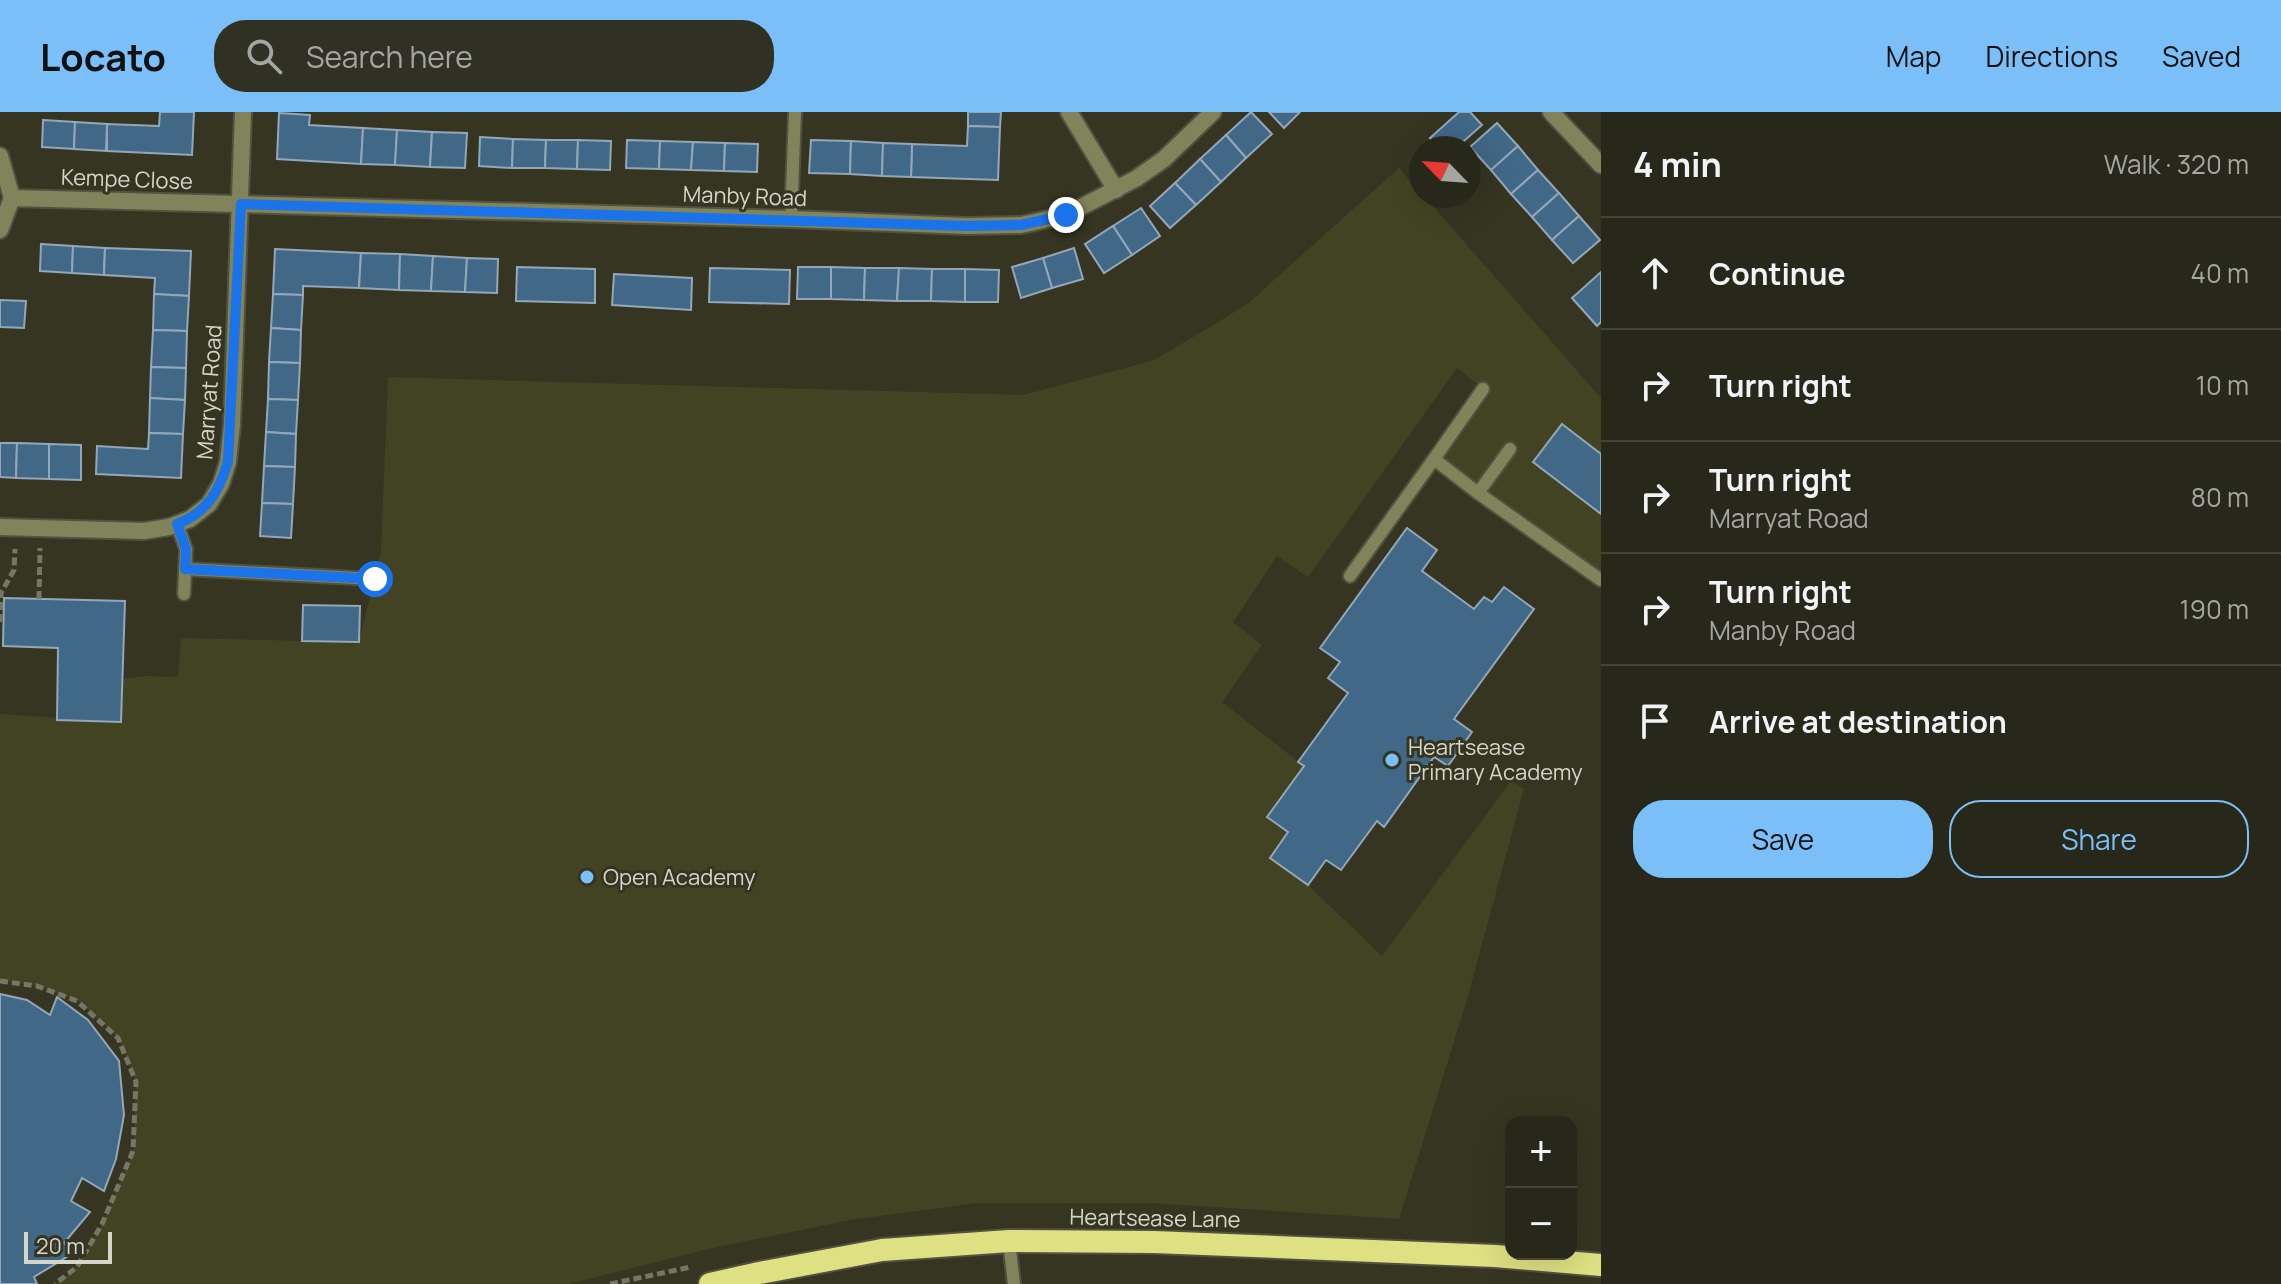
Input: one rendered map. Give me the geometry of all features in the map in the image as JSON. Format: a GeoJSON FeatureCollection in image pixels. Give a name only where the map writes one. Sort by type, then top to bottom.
{"type":"FeatureCollection","features":[{"type":"Feature","properties":{"kind":"highway","name":"Heartsease Lane"},"geometry":{"type":"LineString","coordinates":[[710,1284],[882,1250],[1009,1241],[1169,1243],[1495,1256],[1601,1265]]}},
{"type":"Feature","properties":{"kind":"street","name":"Marryat Road"},"geometry":{"type":"LineString","coordinates":[[8,527],[144,531],[190,519],[209,504],[221,484],[228,462],[243,112]]}},
{"type":"Feature","properties":{"kind":"street"},"geometry":{"type":"LineString","coordinates":[[1069,112],[1116,190]]}},
{"type":"Feature","properties":{"kind":"street","name":"Manby Road"},"geometry":{"type":"LineString","coordinates":[[241,204],[967,226],[1021,225],[1066,215],[1116,190],[1164,159],[1213,112]]}},
{"type":"Feature","properties":{"kind":"street"},"geometry":{"type":"LineString","coordinates":[[1551,112],[1601,165]]}},
{"type":"Feature","properties":{"kind":"street"},"geometry":{"type":"LineString","coordinates":[[0,156],[12,198],[0,230]]}},
{"type":"Feature","properties":{"kind":"street","name":"Kempe Close"},"geometry":{"type":"LineString","coordinates":[[12,198],[241,204]]}},
{"type":"Feature","properties":{"kind":"lane"},"geometry":{"type":"LineString","coordinates":[[791,219],[795,112]]}},
{"type":"Feature","properties":{"kind":"lane"},"geometry":{"type":"LineString","coordinates":[[1350,576],[1483,389]]}},
{"type":"Feature","properties":{"kind":"lane"},"geometry":{"type":"LineString","coordinates":[[1478,493],[1510,449]]}},
{"type":"Feature","properties":{"kind":"lane"},"geometry":{"type":"LineString","coordinates":[[1434,459],[1601,580]]}},
{"type":"Feature","properties":{"kind":"lane"},"geometry":{"type":"LineString","coordinates":[[177,524],[186,549],[184,594]]}},
{"type":"Feature","properties":{"kind":"lane"},"geometry":{"type":"LineString","coordinates":[[185,569],[375,579]]}},
{"type":"Feature","properties":{"kind":"lane"},"geometry":{"type":"LineString","coordinates":[[1009,1241],[1014,1284]]}},
{"type":"Feature","properties":{"kind":"path"},"geometry":{"type":"LineString","coordinates":[[0,622],[1,593],[14,570],[8,527]]}},
{"type":"Feature","properties":{"kind":"path"},"geometry":{"type":"LineString","coordinates":[[39,599],[40,529]]}},
{"type":"Feature","properties":{"kind":"path"},"geometry":{"type":"LineString","coordinates":[[0,981],[37,986],[77,1001],[118,1038],[136,1082],[133,1151],[102,1224],[77,1267],[55,1284]]}},
{"type":"Feature","properties":{"kind":"green space","name":"Open Academy"},"geometry":{"type":"Polygon","coordinates":[[[1399,168],[1409,179],[1409,208],[1435,208],[1601,398],[1601,580],[1434,459],[1483,389],[1457,368],[1308,577],[1277,556],[1233,622],[1262,645],[1222,702],[1304,766],[1288,832],[1270,858],[1308,885],[1382,956],[1511,781],[1524,789],[1466,1003],[1399,1219],[1150,1203],[977,1203],[850,1220],[708,1249],[568,1284],[55,1284],[77,1267],[102,1224],[133,1151],[136,1082],[118,1038],[78,1001],[37,986],[0,981],[0,714],[121,722],[122,679],[178,677],[181,638],[359,642],[381,551],[388,377],[1024,395],[1154,360],[1247,304],[1399,168]]]}},
{"type":"Feature","properties":{"kind":"building"},"geometry":{"type":"Polygon","coordinates":[[[160,112],[194,112],[192,155],[107,151],[107,124],[159,126],[160,112]]]}},
{"type":"Feature","properties":{"kind":"building"},"geometry":{"type":"Polygon","coordinates":[[[968,112],[1001,112],[1000,127],[968,126],[968,112]]]}},
{"type":"Feature","properties":{"kind":"building"},"geometry":{"type":"Polygon","coordinates":[[[1251,112],[1272,134],[1246,158],[1226,135],[1251,112]]]}},
{"type":"Feature","properties":{"kind":"building"},"geometry":{"type":"Polygon","coordinates":[[[1269,112],[1300,112],[1284,128],[1269,112]]]}},
{"type":"Feature","properties":{"kind":"building"},"geometry":{"type":"Polygon","coordinates":[[[1459,112],[1470,112],[1482,125],[1470,136],[1432,136],[1459,112]]]}},
{"type":"Feature","properties":{"kind":"building"},"geometry":{"type":"Polygon","coordinates":[[[279,113],[310,115],[309,125],[363,128],[361,164],[277,159],[279,113]]]}},
{"type":"Feature","properties":{"kind":"building"},"geometry":{"type":"Polygon","coordinates":[[[43,120],[75,122],[74,149],[42,147],[43,120]]]}},
{"type":"Feature","properties":{"kind":"building"},"geometry":{"type":"Polygon","coordinates":[[[75,122],[107,124],[106,151],[74,149],[75,122]]]}},
{"type":"Feature","properties":{"kind":"building"},"geometry":{"type":"Polygon","coordinates":[[[1497,123],[1518,146],[1491,170],[1481,159],[1481,137],[1497,123]]]}},
{"type":"Feature","properties":{"kind":"building"},"geometry":{"type":"Polygon","coordinates":[[[968,126],[1000,127],[998,180],[911,177],[912,144],[967,146],[968,126]]]}},
{"type":"Feature","properties":{"kind":"building"},"geometry":{"type":"Polygon","coordinates":[[[363,128],[397,130],[395,165],[361,164],[363,128]]]}},
{"type":"Feature","properties":{"kind":"building"},"geometry":{"type":"Polygon","coordinates":[[[397,130],[432,132],[430,167],[395,165],[397,130]]]}},
{"type":"Feature","properties":{"kind":"building"},"geometry":{"type":"Polygon","coordinates":[[[432,132],[467,133],[465,168],[430,167],[432,132]]]}},
{"type":"Feature","properties":{"kind":"building"},"geometry":{"type":"Polygon","coordinates":[[[1226,135],[1246,158],[1221,182],[1200,159],[1226,135]]]}},
{"type":"Feature","properties":{"kind":"building"},"geometry":{"type":"Polygon","coordinates":[[[480,137],[513,139],[512,168],[479,166],[480,137]]]}},
{"type":"Feature","properties":{"kind":"building"},"geometry":{"type":"Polygon","coordinates":[[[513,139],[546,140],[545,168],[512,168],[513,139]]]}},
{"type":"Feature","properties":{"kind":"building"},"geometry":{"type":"Polygon","coordinates":[[[546,140],[578,140],[577,169],[545,168],[546,140]]]}},
{"type":"Feature","properties":{"kind":"building"},"geometry":{"type":"Polygon","coordinates":[[[578,140],[611,141],[610,170],[577,169],[578,140]]]}},
{"type":"Feature","properties":{"kind":"building"},"geometry":{"type":"Polygon","coordinates":[[[627,140],[660,141],[659,169],[626,168],[627,140]]]}},
{"type":"Feature","properties":{"kind":"building"},"geometry":{"type":"Polygon","coordinates":[[[811,140],[851,141],[850,174],[809,173],[811,140]]]}},
{"type":"Feature","properties":{"kind":"building"},"geometry":{"type":"Polygon","coordinates":[[[660,141],[693,142],[691,170],[659,169],[660,141]]]}},
{"type":"Feature","properties":{"kind":"building"},"geometry":{"type":"Polygon","coordinates":[[[851,141],[883,143],[882,176],[850,174],[851,141]]]}},
{"type":"Feature","properties":{"kind":"building"},"geometry":{"type":"Polygon","coordinates":[[[693,142],[725,143],[724,171],[691,170],[693,142]]]}},
{"type":"Feature","properties":{"kind":"building"},"geometry":{"type":"Polygon","coordinates":[[[725,143],[758,144],[757,172],[724,171],[725,143]]]}},
{"type":"Feature","properties":{"kind":"building"},"geometry":{"type":"Polygon","coordinates":[[[883,143],[912,144],[911,177],[882,176],[883,143]]]}},
{"type":"Feature","properties":{"kind":"building"},"geometry":{"type":"Polygon","coordinates":[[[1518,146],[1538,170],[1511,194],[1491,170],[1518,146]]]}},
{"type":"Feature","properties":{"kind":"building"},"geometry":{"type":"Polygon","coordinates":[[[1200,159],[1221,182],[1196,205],[1175,183],[1200,159]]]}},
{"type":"Feature","properties":{"kind":"building"},"geometry":{"type":"Polygon","coordinates":[[[1538,170],[1559,193],[1532,217],[1511,194],[1538,170]]]}},
{"type":"Feature","properties":{"kind":"building"},"geometry":{"type":"Polygon","coordinates":[[[1175,183],[1196,205],[1170,228],[1150,206],[1175,183]]]}},
{"type":"Feature","properties":{"kind":"building"},"geometry":{"type":"Polygon","coordinates":[[[1559,193],[1579,216],[1552,240],[1532,217],[1559,193]]]}},
{"type":"Feature","properties":{"kind":"building"},"geometry":{"type":"Polygon","coordinates":[[[1141,208],[1160,236],[1132,255],[1113,226],[1141,208]]]}},
{"type":"Feature","properties":{"kind":"building"},"geometry":{"type":"Polygon","coordinates":[[[1579,216],[1600,240],[1573,263],[1552,240],[1579,216]]]}},
{"type":"Feature","properties":{"kind":"building"},"geometry":{"type":"Polygon","coordinates":[[[1113,226],[1132,255],[1104,273],[1085,244],[1113,226]]]}},
{"type":"Feature","properties":{"kind":"building"},"geometry":{"type":"Polygon","coordinates":[[[41,244],[73,246],[72,273],[40,271],[41,244]]]}},
{"type":"Feature","properties":{"kind":"building"},"geometry":{"type":"Polygon","coordinates":[[[73,246],[105,248],[104,275],[72,273],[73,246]]]}},
{"type":"Feature","properties":{"kind":"building"},"geometry":{"type":"Polygon","coordinates":[[[105,248],[191,251],[189,296],[154,294],[155,278],[104,275],[105,248]]]}},
{"type":"Feature","properties":{"kind":"building"},"geometry":{"type":"Polygon","coordinates":[[[1074,248],[1083,279],[1052,288],[1043,258],[1074,248]]]}},
{"type":"Feature","properties":{"kind":"building"},"geometry":{"type":"Polygon","coordinates":[[[275,249],[361,253],[359,288],[303,286],[303,295],[273,294],[275,249]]]}},
{"type":"Feature","properties":{"kind":"building"},"geometry":{"type":"Polygon","coordinates":[[[361,253],[400,254],[399,290],[359,288],[361,253]]]}},
{"type":"Feature","properties":{"kind":"building"},"geometry":{"type":"Polygon","coordinates":[[[400,254],[433,256],[431,291],[399,290],[400,254]]]}},
{"type":"Feature","properties":{"kind":"building"},"geometry":{"type":"Polygon","coordinates":[[[433,256],[467,258],[465,292],[431,291],[433,256]]]}},
{"type":"Feature","properties":{"kind":"building"},"geometry":{"type":"Polygon","coordinates":[[[467,258],[498,259],[497,293],[465,292],[467,258]]]}},
{"type":"Feature","properties":{"kind":"building"},"geometry":{"type":"Polygon","coordinates":[[[1043,258],[1052,288],[1021,298],[1012,267],[1043,258]]]}},
{"type":"Feature","properties":{"kind":"building"},"geometry":{"type":"Polygon","coordinates":[[[517,267],[595,269],[595,303],[516,301],[517,267]]]}},
{"type":"Feature","properties":{"kind":"building"},"geometry":{"type":"Polygon","coordinates":[[[798,267],[831,267],[831,299],[797,299],[798,267]]]}},
{"type":"Feature","properties":{"kind":"building"},"geometry":{"type":"Polygon","coordinates":[[[831,267],[865,268],[864,300],[831,299],[831,267]]]}},
{"type":"Feature","properties":{"kind":"building"},"geometry":{"type":"Polygon","coordinates":[[[710,268],[790,270],[789,304],[709,302],[710,268]]]}},
{"type":"Feature","properties":{"kind":"building"},"geometry":{"type":"Polygon","coordinates":[[[865,268],[899,268],[897,301],[864,300],[865,268]]]}},
{"type":"Feature","properties":{"kind":"building"},"geometry":{"type":"Polygon","coordinates":[[[899,268],[932,269],[931,301],[897,301],[899,268]]]}},
{"type":"Feature","properties":{"kind":"building"},"geometry":{"type":"Polygon","coordinates":[[[932,269],[965,269],[965,302],[931,301],[932,269]]]}},
{"type":"Feature","properties":{"kind":"building"},"geometry":{"type":"Polygon","coordinates":[[[965,269],[999,270],[998,302],[965,302],[965,269]]]}},
{"type":"Feature","properties":{"kind":"building"},"geometry":{"type":"Polygon","coordinates":[[[1601,272],[1601,322],[1597,326],[1572,298],[1601,272]]]}},
{"type":"Feature","properties":{"kind":"building"},"geometry":{"type":"Polygon","coordinates":[[[614,274],[692,278],[691,310],[612,305],[614,274]]]}},
{"type":"Feature","properties":{"kind":"building"},"geometry":{"type":"Polygon","coordinates":[[[154,294],[189,296],[187,331],[153,330],[154,294]]]}},
{"type":"Feature","properties":{"kind":"building"},"geometry":{"type":"Polygon","coordinates":[[[273,294],[303,295],[301,330],[271,328],[273,294]]]}},
{"type":"Feature","properties":{"kind":"building"},"geometry":{"type":"Polygon","coordinates":[[[0,300],[26,301],[24,328],[0,327],[0,300]]]}},
{"type":"Feature","properties":{"kind":"building"},"geometry":{"type":"Polygon","coordinates":[[[271,328],[301,330],[300,363],[269,362],[271,328]]]}},
{"type":"Feature","properties":{"kind":"building"},"geometry":{"type":"Polygon","coordinates":[[[153,330],[187,331],[186,368],[151,367],[153,330]]]}},
{"type":"Feature","properties":{"kind":"building"},"geometry":{"type":"Polygon","coordinates":[[[269,362],[300,363],[298,400],[268,399],[269,362]]]}},
{"type":"Feature","properties":{"kind":"building"},"geometry":{"type":"Polygon","coordinates":[[[151,367],[186,368],[185,400],[150,398],[151,367]]]}},
{"type":"Feature","properties":{"kind":"building"},"geometry":{"type":"Polygon","coordinates":[[[150,398],[185,400],[183,434],[149,433],[150,398]]]}},
{"type":"Feature","properties":{"kind":"building"},"geometry":{"type":"Polygon","coordinates":[[[268,399],[298,400],[296,434],[266,432],[268,399]]]}},
{"type":"Feature","properties":{"kind":"building"},"geometry":{"type":"Polygon","coordinates":[[[1562,424],[1601,454],[1601,514],[1533,462],[1562,424]]]}},
{"type":"Feature","properties":{"kind":"building"},"geometry":{"type":"Polygon","coordinates":[[[266,432],[296,434],[295,467],[264,466],[266,432]]]}},
{"type":"Feature","properties":{"kind":"building"},"geometry":{"type":"Polygon","coordinates":[[[149,433],[183,434],[181,478],[96,474],[97,446],[148,449],[149,433]]]}},
{"type":"Feature","properties":{"kind":"building"},"geometry":{"type":"Polygon","coordinates":[[[0,443],[17,443],[16,478],[0,477],[0,443]]]}},
{"type":"Feature","properties":{"kind":"building"},"geometry":{"type":"Polygon","coordinates":[[[17,443],[49,444],[49,479],[16,478],[17,443]]]}},
{"type":"Feature","properties":{"kind":"building"},"geometry":{"type":"Polygon","coordinates":[[[49,444],[81,445],[81,480],[49,479],[49,444]]]}},
{"type":"Feature","properties":{"kind":"building"},"geometry":{"type":"Polygon","coordinates":[[[264,466],[295,467],[293,504],[262,503],[264,466]]]}},
{"type":"Feature","properties":{"kind":"building"},"geometry":{"type":"Polygon","coordinates":[[[262,503],[293,504],[291,538],[260,536],[262,503]]]}},
{"type":"Feature","properties":{"kind":"building"},"geometry":{"type":"Polygon","coordinates":[[[1407,528],[1437,550],[1422,571],[1474,609],[1484,597],[1492,602],[1504,587],[1534,609],[1454,719],[1472,732],[1448,766],[1434,757],[1384,827],[1377,821],[1341,870],[1326,860],[1308,885],[1270,858],[1288,832],[1267,817],[1304,766],[1298,762],[1348,693],[1328,678],[1340,662],[1320,648],[1407,528]]]}},
{"type":"Feature","properties":{"kind":"building"},"geometry":{"type":"Polygon","coordinates":[[[4,598],[125,601],[121,722],[57,720],[58,648],[3,646],[4,598]]]}},
{"type":"Feature","properties":{"kind":"building"},"geometry":{"type":"Polygon","coordinates":[[[303,605],[360,606],[359,642],[302,641],[303,605]]]}},
{"type":"Feature","properties":{"kind":"building"},"geometry":{"type":"Polygon","coordinates":[[[0,994],[27,1000],[50,1015],[57,997],[88,1020],[119,1061],[124,1115],[116,1159],[104,1191],[82,1178],[71,1201],[90,1212],[64,1243],[73,1253],[34,1277],[37,1284],[0,1284],[0,994]]]}},
{"type":"Feature","properties":{"kind":"place","name":"Heartsease Primary Academy"},"geometry":{"type":"Point","coordinates":[1392,760]}},
{"type":"Feature","properties":{"kind":"place","name":"Open Academy"},"geometry":{"type":"Point","coordinates":[587,877]}},
{"type":"Feature","properties":{"kind":"route"},"geometry":{"type":"LineString","coordinates":[[375,579],[185,569],[186,549],[177,524],[190,519],[209,504],[221,484],[228,462],[241,204],[967,226],[1021,225],[1066,215]]}}]}
